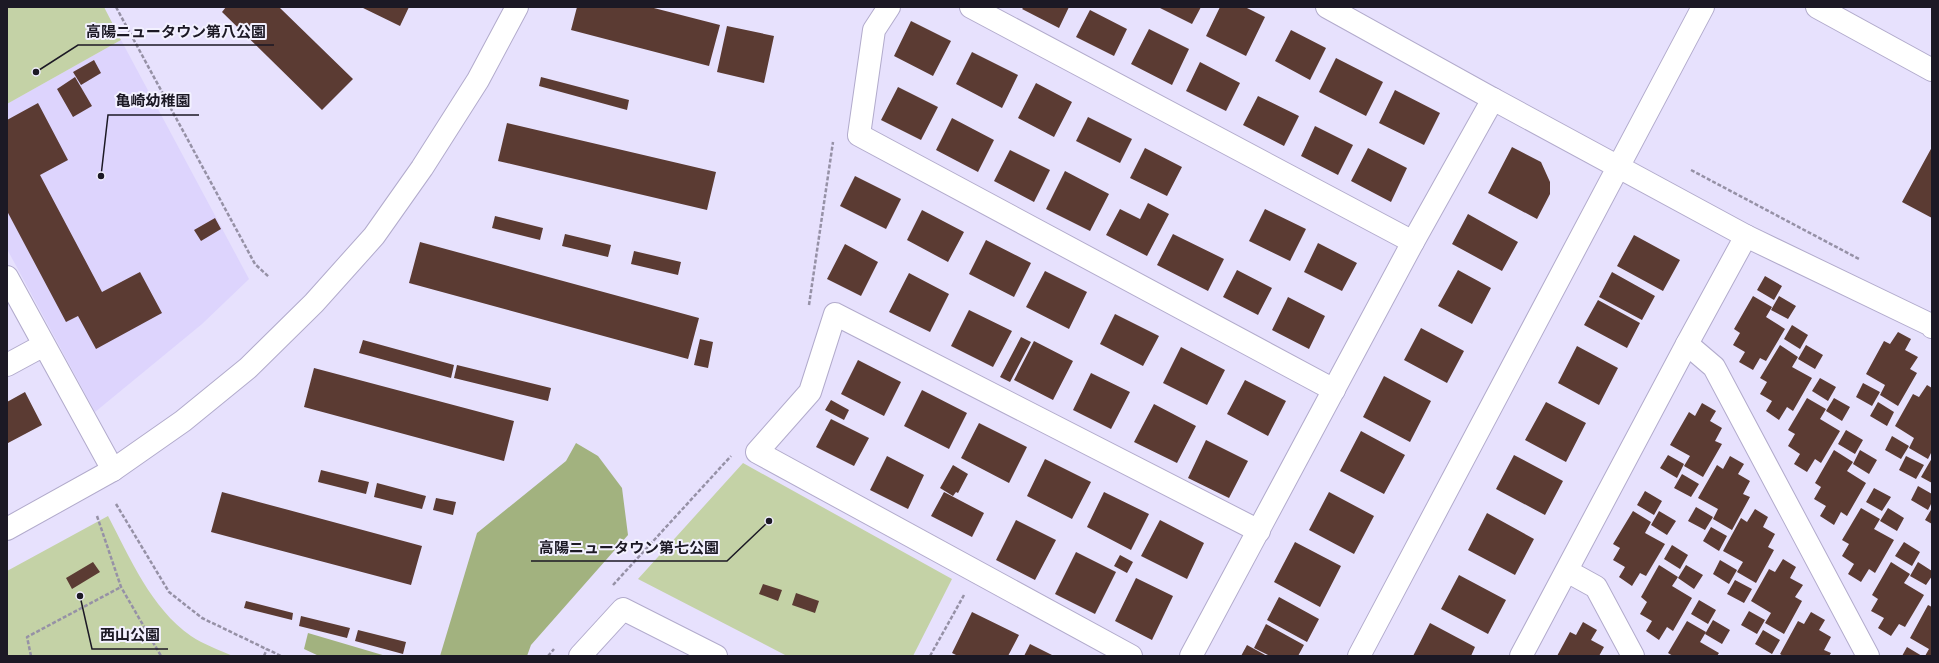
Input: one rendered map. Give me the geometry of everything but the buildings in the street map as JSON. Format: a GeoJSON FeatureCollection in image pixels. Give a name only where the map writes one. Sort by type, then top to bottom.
{"type":"FeatureCollection","features":[{"type":"Feature","properties":{"kind":"street"},"geometry":{"type":"LineString","coordinates":[[7,529],[113,470],[183,421],[248,368],[314,303],[374,236],[422,168],[478,80],[517,7]]}},
{"type":"Feature","properties":{"kind":"street"},"geometry":{"type":"LineString","coordinates":[[889,7],[874,30],[859,135],[1334,390]]}},
{"type":"Feature","properties":{"kind":"street"},"geometry":{"type":"LineString","coordinates":[[971,7],[1413,242]]}},
{"type":"Feature","properties":{"kind":"street"},"geometry":{"type":"LineString","coordinates":[[1327,7],[1617,167],[1746,236],[1932,327]]}},
{"type":"Feature","properties":{"kind":"street"},"geometry":{"type":"LineString","coordinates":[[1359,656],[1703,7]]}},
{"type":"Feature","properties":{"kind":"street"},"geometry":{"type":"LineString","coordinates":[[1817,7],[1932,70]]}},
{"type":"Feature","properties":{"kind":"street"},"geometry":{"type":"LineString","coordinates":[[1191,656],[1259,532],[1413,242],[1493,99]]}},
{"type":"Feature","properties":{"kind":"street"},"geometry":{"type":"LineString","coordinates":[[1521,656],[1746,236]]}},
{"type":"Feature","properties":{"kind":"street"},"geometry":{"type":"LineString","coordinates":[[7,277],[113,470]]}},
{"type":"Feature","properties":{"kind":"street"},"geometry":{"type":"LineString","coordinates":[[1131,656],[757,452],[810,392],[835,314],[1259,532]]}},
{"type":"Feature","properties":{"kind":"street"},"geometry":{"type":"LineString","coordinates":[[1687,344],[1714,367],[1868,656]]}},
{"type":"Feature","properties":{"kind":"street"},"geometry":{"type":"LineString","coordinates":[[7,365],[44,345]]}},
{"type":"Feature","properties":{"kind":"street"},"geometry":{"type":"LineString","coordinates":[[1566,571],[1596,587],[1633,656]]}},
{"type":"Feature","properties":{"kind":"street"},"geometry":{"type":"LineString","coordinates":[[580,656],[623,609],[716,656]]}},
{"type":"Feature","properties":{"kind":"path"},"geometry":{"type":"LineString","coordinates":[[116,7],[255,264],[269,277]]}},
{"type":"Feature","properties":{"kind":"path"},"geometry":{"type":"LineString","coordinates":[[808,311],[834,138]]}},
{"type":"Feature","properties":{"kind":"path"},"geometry":{"type":"LineString","coordinates":[[1691,170],[1863,261]]}},
{"type":"Feature","properties":{"kind":"path"},"geometry":{"type":"LineString","coordinates":[[608,589],[734,453]]}},
{"type":"Feature","properties":{"kind":"path"},"geometry":{"type":"LineString","coordinates":[[116,504],[169,592],[202,618],[281,656]]}},
{"type":"Feature","properties":{"kind":"path"},"geometry":{"type":"LineString","coordinates":[[97,516],[121,587],[161,656]]}},
{"type":"Feature","properties":{"kind":"path"},"geometry":{"type":"LineString","coordinates":[[930,656],[976,572]]}},
{"type":"Feature","properties":{"kind":"path"},"geometry":{"type":"LineString","coordinates":[[31,656],[27,637],[121,587]]}},
{"type":"Feature","properties":{"kind":"path"},"geometry":{"type":"LineString","coordinates":[[548,656],[558,645]]}},
{"type":"Feature","properties":{"kind":"path"},"geometry":{"type":"LineString","coordinates":[[264,656],[267,649]]}},
{"type":"Feature","properties":{"kind":"shaded area"},"geometry":{"type":"Polygon","coordinates":[[[121,40],[249,279],[202,324],[95,412],[7,249],[7,104],[121,40]]]}},
{"type":"Feature","properties":{"kind":"green space"},"geometry":{"type":"Polygon","coordinates":[[[7,7],[104,7],[121,40],[7,104],[7,7]]]}},
{"type":"Feature","properties":{"kind":"green space"},"geometry":{"type":"Polygon","coordinates":[[[576,443],[598,456],[622,488],[628,535],[531,645],[527,656],[440,656],[477,533],[566,461],[576,443]]]}},
{"type":"Feature","properties":{"kind":"green space"},"geometry":{"type":"Polygon","coordinates":[[[743,463],[952,579],[913,656],[787,656],[638,579],[743,463]]]}},
{"type":"Feature","properties":{"kind":"green space"},"geometry":{"type":"Polygon","coordinates":[[[108,516],[133,565],[153,597],[164,611],[177,625],[191,636],[233,656],[7,656],[7,571],[108,516]]]}},
{"type":"Feature","properties":{"kind":"green space"},"geometry":{"type":"Polygon","coordinates":[[[308,633],[386,656],[319,656],[304,649],[308,633]]]}},
{"type":"Feature","properties":{"kind":"place","name":"高陽ニュータウン第八公園"},"geometry":{"type":"Point","coordinates":[36,72]}},
{"type":"Feature","properties":{"kind":"place","name":"亀崎幼稚園"},"geometry":{"type":"Point","coordinates":[101,176]}},
{"type":"Feature","properties":{"kind":"place","name":"高陽ニュータウン第七公園"},"geometry":{"type":"Point","coordinates":[769,521]}},
{"type":"Feature","properties":{"kind":"place","name":"西山公園"},"geometry":{"type":"Point","coordinates":[80,596]}}]}
